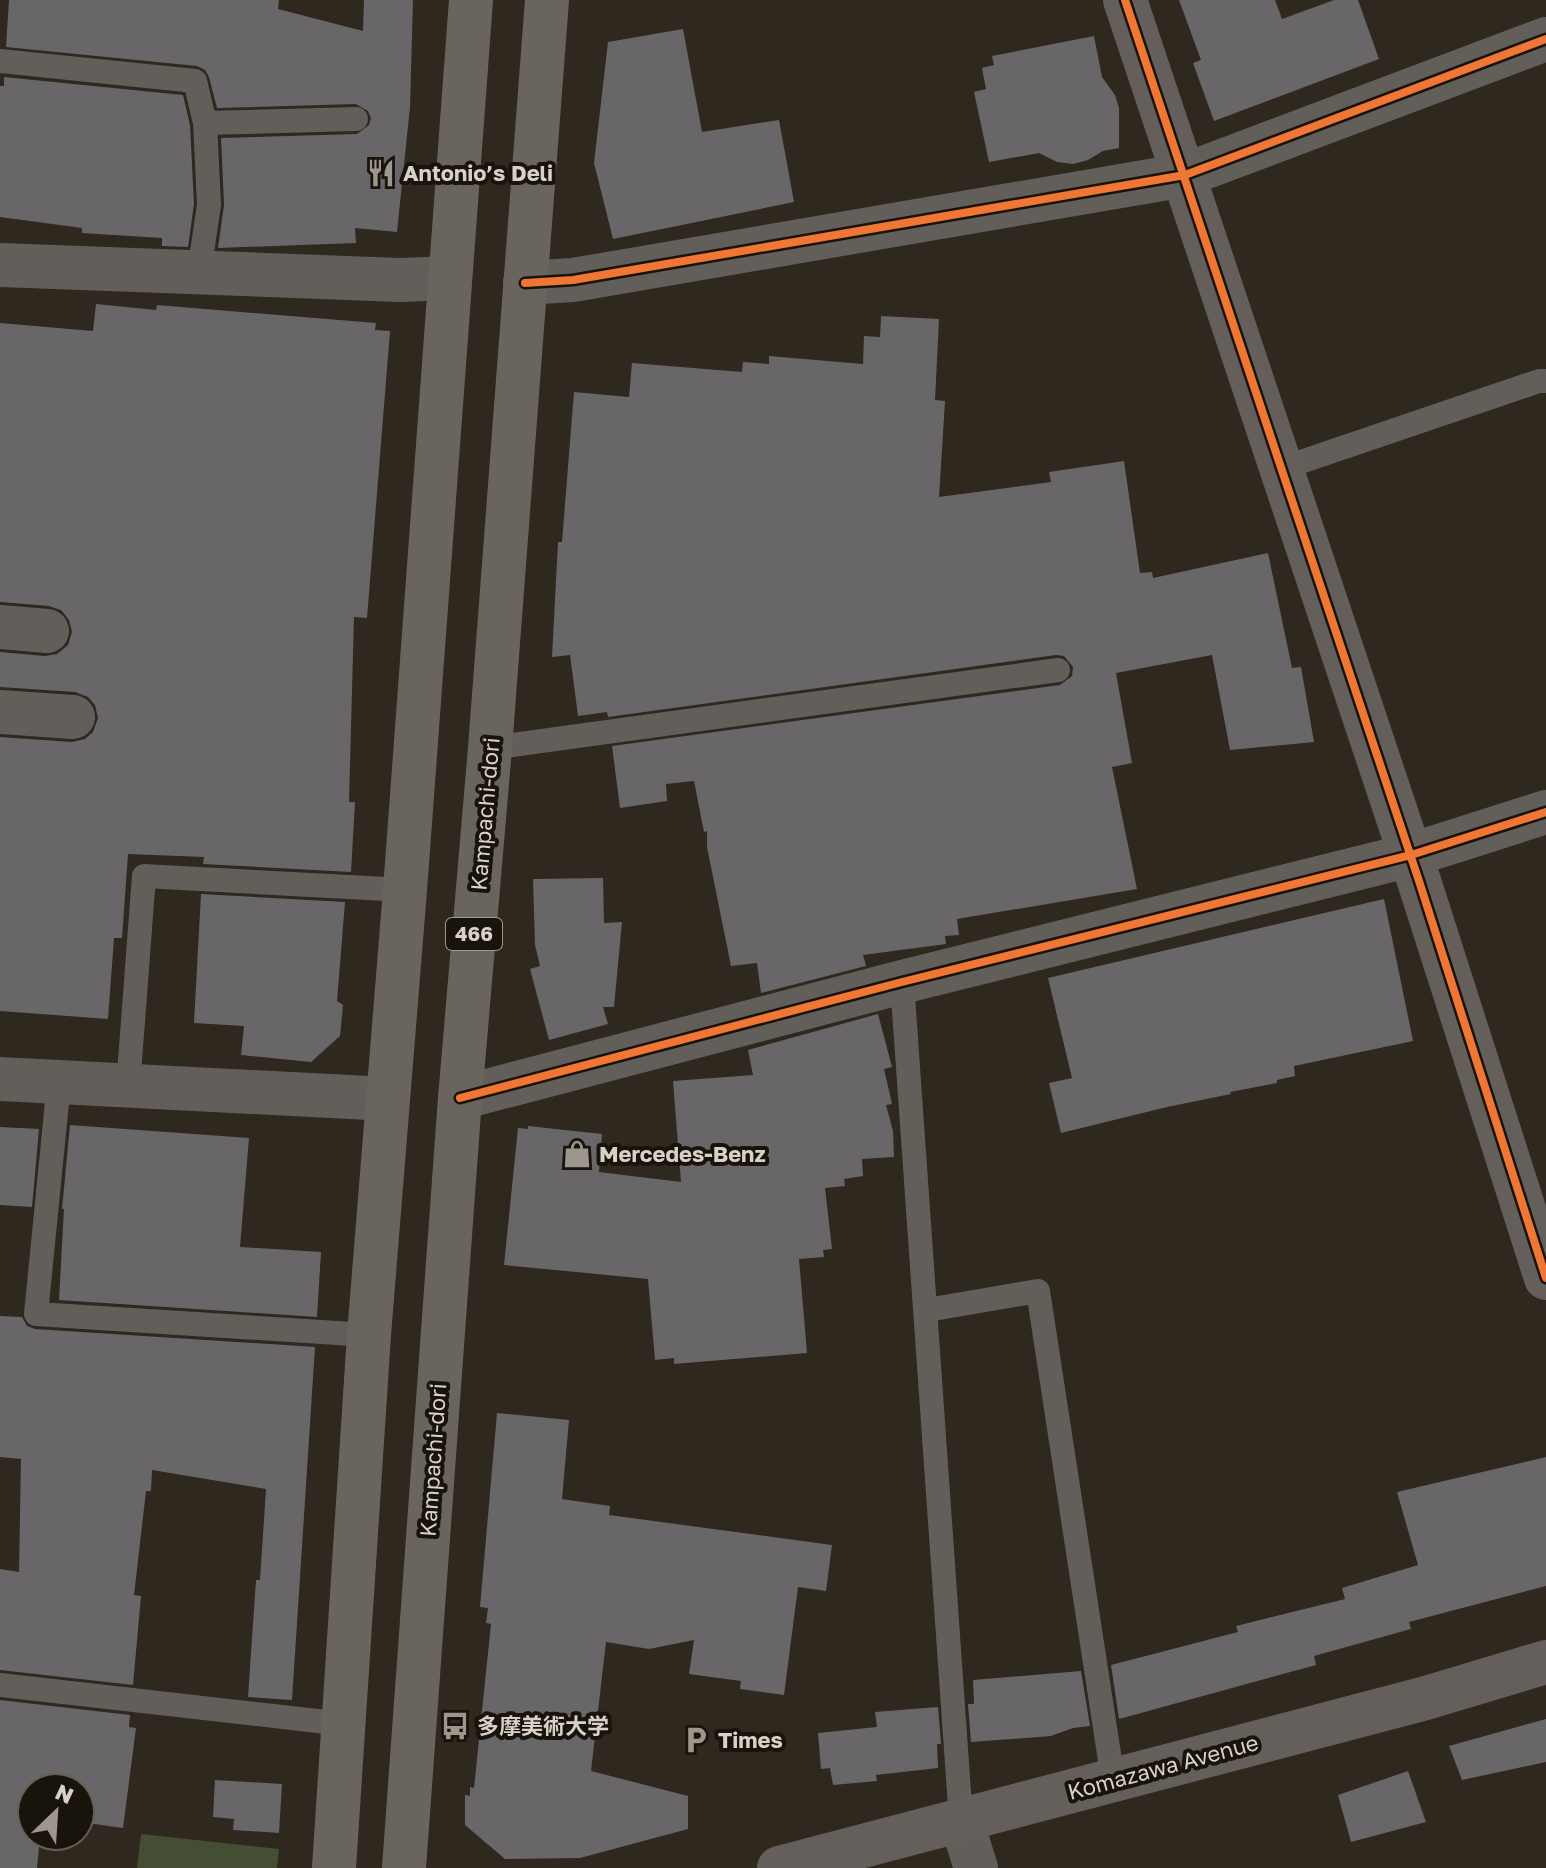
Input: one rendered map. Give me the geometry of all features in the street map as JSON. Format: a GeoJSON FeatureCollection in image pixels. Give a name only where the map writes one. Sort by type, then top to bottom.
{"type":"FeatureCollection","features":[{"type":"Feature","properties":{"kind":"highway"},"geometry":{"type":"LineString","coordinates":[[334,1868],[369,1335],[471,0]]}},
{"type":"Feature","properties":{"kind":"highway","name":"Kampachi-dori"},"geometry":{"type":"LineString","coordinates":[[404,1868],[460,1098],[547,0]]}},
{"type":"Feature","properties":{"kind":"street"},"geometry":{"type":"LineString","coordinates":[[1125,0],[1411,855],[1546,1278]]}},
{"type":"Feature","properties":{"kind":"street"},"geometry":{"type":"LineString","coordinates":[[525,283],[573,280],[1185,175],[1546,39]]}},
{"type":"Feature","properties":{"kind":"street"},"geometry":{"type":"LineString","coordinates":[[0,265],[400,280],[450,278]]}},
{"type":"Feature","properties":{"kind":"street"},"geometry":{"type":"LineString","coordinates":[[0,627],[47,631]]}},
{"type":"Feature","properties":{"kind":"street"},"geometry":{"type":"LineString","coordinates":[[0,712],[73,717]]}},
{"type":"Feature","properties":{"kind":"street"},"geometry":{"type":"LineString","coordinates":[[460,1098],[902,982],[1411,855],[1546,812]]}},
{"type":"Feature","properties":{"kind":"street"},"geometry":{"type":"LineString","coordinates":[[0,1079],[388,1099]]}},
{"type":"Feature","properties":{"kind":"street","name":"Komazawa Avenue"},"geometry":{"type":"LineString","coordinates":[[779,1868],[1426,1698],[1546,1662]]}},
{"type":"Feature","properties":{"kind":"street"},"geometry":{"type":"LineString","coordinates":[[961,1820],[976,1868]]}},
{"type":"Feature","properties":{"kind":"lane"},"geometry":{"type":"LineString","coordinates":[[0,61],[195,81],[205,123],[209,205],[199,272]]}},
{"type":"Feature","properties":{"kind":"lane"},"geometry":{"type":"LineString","coordinates":[[205,123],[356,119]]}},
{"type":"Feature","properties":{"kind":"lane"},"geometry":{"type":"LineString","coordinates":[[1280,469],[1546,381]]}},
{"type":"Feature","properties":{"kind":"lane"},"geometry":{"type":"LineString","coordinates":[[490,748],[1058,670]]}},
{"type":"Feature","properties":{"kind":"lane"},"geometry":{"type":"LineString","coordinates":[[128,1087],[144,876],[405,890]]}},
{"type":"Feature","properties":{"kind":"lane"},"geometry":{"type":"LineString","coordinates":[[902,982],[961,1820]]}},
{"type":"Feature","properties":{"kind":"lane"},"geometry":{"type":"LineString","coordinates":[[59,1082],[36,1314],[369,1335]]}},
{"type":"Feature","properties":{"kind":"lane"},"geometry":{"type":"LineString","coordinates":[[927,1310],[1038,1291],[1113,1780]]}},
{"type":"Feature","properties":{"kind":"lane"},"geometry":{"type":"LineString","coordinates":[[0,1685],[344,1724]]}},
{"type":"Feature","properties":{"kind":"green space"},"geometry":{"type":"Polygon","coordinates":[[[141,1834],[279,1849],[277,1868],[137,1868],[141,1834]]]}},
{"type":"Feature","properties":{"kind":"building"},"geometry":{"type":"Polygon","coordinates":[[[9,0],[279,0],[278,9],[363,31],[364,0],[413,0],[410,107],[397,232],[355,228],[356,243],[218,248],[224,205],[221,138],[357,134],[369,125],[371,118],[368,111],[356,104],[217,108],[209,77],[205,70],[197,66],[6,47],[9,0]]]}},
{"type":"Feature","properties":{"kind":"building"},"geometry":{"type":"Polygon","coordinates":[[[1179,0],[1275,0],[1282,19],[1334,0],[1358,0],[1379,59],[1214,121],[1193,63],[1201,60],[1179,0]]]}},
{"type":"Feature","properties":{"kind":"building"},"geometry":{"type":"Polygon","coordinates":[[[683,29],[702,132],[779,120],[794,202],[613,239],[594,163],[608,42],[683,29]]]}},
{"type":"Feature","properties":{"kind":"building"},"geometry":{"type":"Polygon","coordinates":[[[1094,36],[1102,77],[1115,95],[1119,108],[1119,148],[1103,151],[1073,164],[1057,162],[1039,153],[989,162],[974,92],[986,89],[982,68],[994,65],[992,56],[1094,36]]]}},
{"type":"Feature","properties":{"kind":"building"},"geometry":{"type":"Polygon","coordinates":[[[4,77],[183,95],[190,125],[194,204],[188,247],[162,246],[162,238],[82,233],[82,228],[0,217],[0,86],[4,86],[4,77]]]}},
{"type":"Feature","properties":{"kind":"building"},"geometry":{"type":"Polygon","coordinates":[[[96,304],[156,310],[157,305],[376,323],[375,330],[390,331],[367,618],[354,617],[349,802],[355,802],[351,872],[203,864],[204,857],[128,854],[122,938],[114,938],[108,1019],[0,1011],[0,737],[72,742],[85,739],[93,732],[98,718],[95,705],[88,697],[75,692],[0,687],[0,652],[45,656],[57,654],[68,645],[72,632],[69,620],[61,610],[49,606],[0,602],[0,323],[93,331],[96,304]]]}},
{"type":"Feature","properties":{"kind":"building"},"geometry":{"type":"Polygon","coordinates":[[[881,316],[939,319],[935,400],[945,401],[939,497],[1051,482],[1049,472],[1124,461],[1140,573],[1152,572],[1153,578],[1268,553],[1292,668],[1301,667],[1314,742],[1230,750],[1212,655],[1116,673],[1132,763],[1112,767],[1137,889],[957,919],[959,935],[945,936],[946,944],[863,955],[866,966],[761,993],[757,963],[731,966],[707,847],[707,831],[704,832],[694,781],[666,784],[667,801],[620,808],[612,746],[1060,685],[1072,676],[1073,667],[1064,656],[1056,655],[608,717],[607,712],[578,716],[570,655],[552,657],[558,542],[562,542],[574,392],[629,397],[632,363],[742,372],[743,362],[769,364],[769,356],[863,364],[864,336],[880,337],[881,316]]]}},
{"type":"Feature","properties":{"kind":"building"},"geometry":{"type":"Polygon","coordinates":[[[603,878],[604,923],[622,922],[614,1007],[603,1007],[608,1024],[549,1040],[530,969],[540,966],[535,945],[533,879],[603,878]]]}},
{"type":"Feature","properties":{"kind":"building"},"geometry":{"type":"Polygon","coordinates":[[[201,894],[345,902],[337,1001],[343,1005],[340,1036],[311,1062],[241,1055],[244,1026],[194,1023],[201,894]]]}},
{"type":"Feature","properties":{"kind":"building"},"geometry":{"type":"Polygon","coordinates":[[[1384,899],[1413,1041],[1294,1066],[1295,1076],[1277,1080],[1277,1083],[1061,1133],[1049,1083],[1072,1078],[1048,978],[1384,899]]]}},
{"type":"Feature","properties":{"kind":"building"},"geometry":{"type":"Polygon","coordinates":[[[878,1014],[892,1067],[884,1069],[892,1104],[886,1105],[893,1131],[894,1157],[862,1159],[863,1176],[844,1179],[845,1186],[825,1188],[832,1249],[823,1250],[824,1257],[799,1259],[807,1353],[674,1364],[674,1358],[655,1360],[648,1279],[504,1265],[518,1128],[528,1129],[528,1126],[602,1134],[599,1172],[681,1182],[673,1081],[753,1075],[748,1050],[878,1014]]]}},
{"type":"Feature","properties":{"kind":"building"},"geometry":{"type":"Polygon","coordinates":[[[70,1125],[249,1138],[240,1247],[321,1252],[317,1317],[59,1300],[62,1209],[70,1125]]]}},
{"type":"Feature","properties":{"kind":"building"},"geometry":{"type":"Polygon","coordinates":[[[0,1127],[39,1129],[32,1207],[0,1205],[0,1127]]]}},
{"type":"Feature","properties":{"kind":"building"},"geometry":{"type":"Polygon","coordinates":[[[0,1316],[22,1317],[27,1326],[35,1329],[315,1347],[292,1700],[248,1697],[266,1489],[152,1470],[151,1491],[146,1491],[134,1595],[141,1596],[133,1685],[0,1670],[0,1569],[19,1572],[21,1459],[0,1457],[0,1316]]]}},
{"type":"Feature","properties":{"kind":"building"},"geometry":{"type":"Polygon","coordinates":[[[497,1413],[569,1420],[562,1499],[610,1506],[609,1515],[832,1545],[826,1591],[798,1587],[784,1695],[740,1689],[741,1681],[689,1674],[694,1640],[649,1649],[606,1642],[591,1771],[688,1796],[688,1829],[580,1858],[505,1859],[465,1825],[465,1795],[470,1796],[470,1787],[474,1788],[491,1624],[486,1623],[488,1608],[480,1607],[497,1413]]]}},
{"type":"Feature","properties":{"kind":"building"},"geometry":{"type":"Polygon","coordinates":[[[1546,1457],[1546,1586],[1409,1622],[1411,1629],[1314,1656],[1316,1665],[1119,1719],[1111,1665],[1238,1632],[1236,1626],[1345,1599],[1342,1588],[1418,1565],[1397,1492],[1546,1457]]]}},
{"type":"Feature","properties":{"kind":"building"},"geometry":{"type":"Polygon","coordinates":[[[1081,1671],[1090,1726],[1051,1736],[971,1742],[968,1704],[974,1704],[973,1680],[1081,1671]]]}},
{"type":"Feature","properties":{"kind":"building"},"geometry":{"type":"Polygon","coordinates":[[[0,1700],[130,1715],[129,1727],[136,1728],[123,1828],[96,1824],[96,1772],[16,1772],[16,1852],[38,1852],[37,1868],[0,1868],[0,1700]]]}},
{"type":"Feature","properties":{"kind":"building"},"geometry":{"type":"Polygon","coordinates":[[[938,1707],[941,1744],[937,1744],[938,1768],[876,1775],[877,1781],[833,1785],[830,1768],[821,1769],[818,1733],[877,1727],[875,1712],[938,1707]]]}},
{"type":"Feature","properties":{"kind":"building"},"geometry":{"type":"Polygon","coordinates":[[[1546,1719],[1546,1762],[1462,1780],[1449,1746],[1546,1719]]]}},
{"type":"Feature","properties":{"kind":"building"},"geometry":{"type":"Polygon","coordinates":[[[1408,1771],[1426,1822],[1351,1842],[1338,1795],[1408,1771]]]}},
{"type":"Feature","properties":{"kind":"building"},"geometry":{"type":"Polygon","coordinates":[[[215,1780],[282,1784],[279,1833],[233,1830],[234,1819],[213,1817],[215,1780]]]}},
{"type":"Feature","properties":{"kind":"cycle path"},"geometry":{"type":"LineString","coordinates":[[1125,0],[1419,881],[1546,1278]]}},
{"type":"Feature","properties":{"kind":"cycle path"},"geometry":{"type":"LineString","coordinates":[[525,283],[573,280],[1185,175],[1546,39]]}},
{"type":"Feature","properties":{"kind":"cycle path"},"geometry":{"type":"LineString","coordinates":[[460,1098],[902,982],[1411,855],[1546,812]]}},
{"type":"Feature","properties":{"kind":"place","name":"Antonio’s Deli"},"geometry":{"type":"Point","coordinates":[381,173]}},
{"type":"Feature","properties":{"kind":"place","name":"Mercedes-Benz"},"geometry":{"type":"Point","coordinates":[577,1154]}},
{"type":"Feature","properties":{"kind":"place","name":"多摩美術大学"},"geometry":{"type":"Point","coordinates":[455,1726]}},
{"type":"Feature","properties":{"kind":"place","name":"Times"},"geometry":{"type":"Point","coordinates":[696,1740]}}]}
